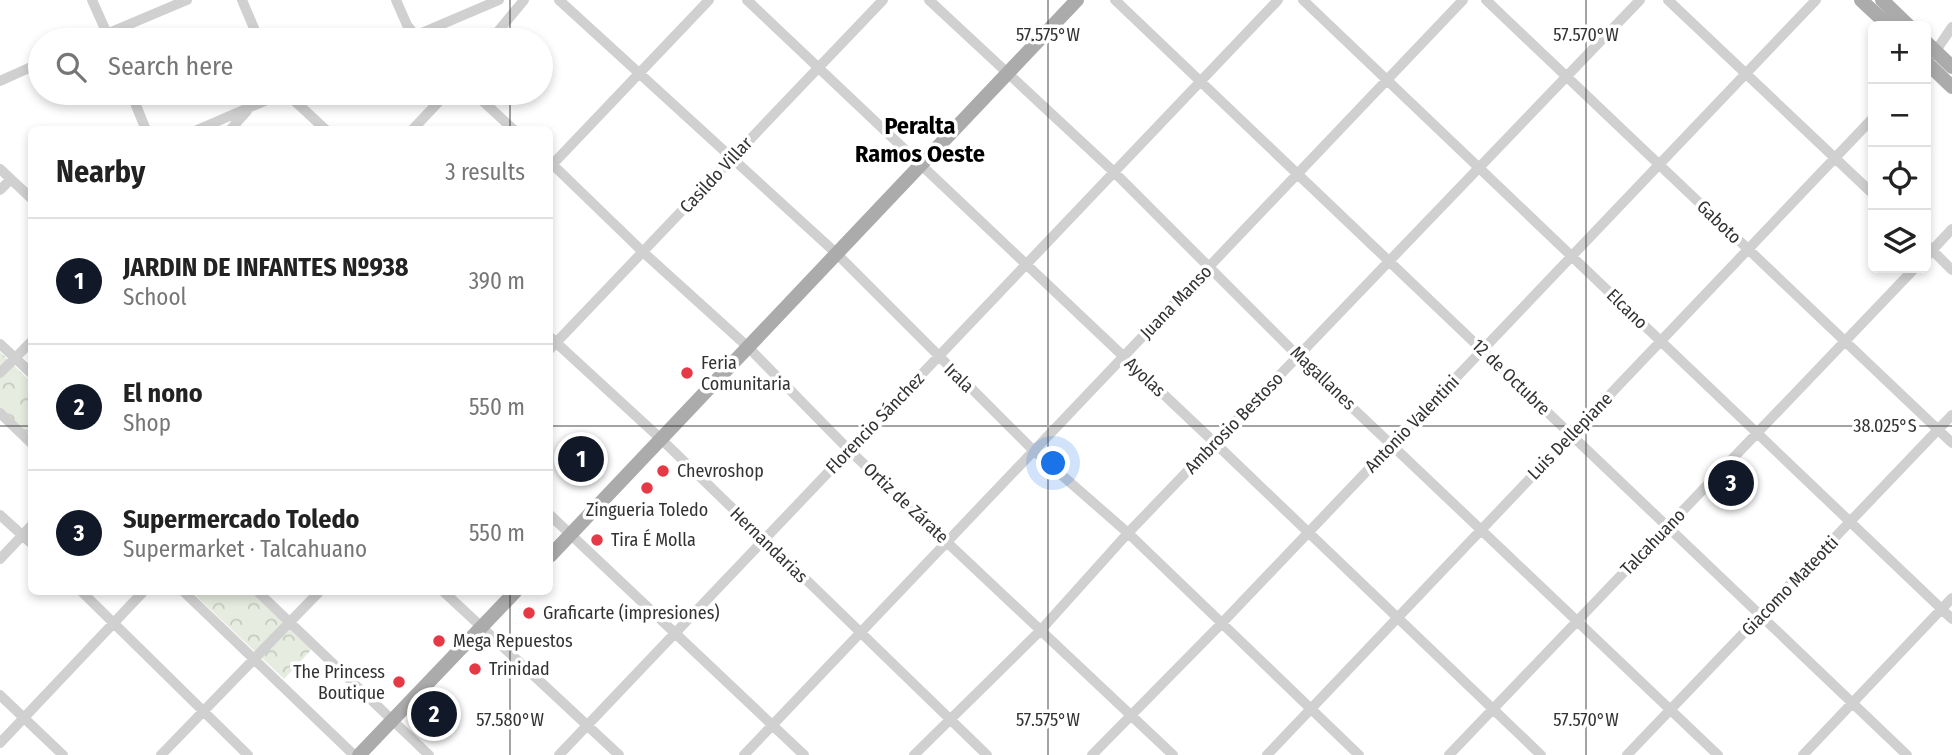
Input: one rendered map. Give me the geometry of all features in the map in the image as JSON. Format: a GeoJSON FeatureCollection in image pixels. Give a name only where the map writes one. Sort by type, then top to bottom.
{"type":"FeatureCollection","features":[{"type":"Feature","properties":{"kind":"main road"},"geometry":{"type":"LineString","coordinates":[[553,553],[1077,0]]}},
{"type":"Feature","properties":{"kind":"main road"},"geometry":{"type":"LineString","coordinates":[[1861,0],[1884,21]]}},
{"type":"Feature","properties":{"kind":"main road"},"geometry":{"type":"LineString","coordinates":[[1882,0],[1904,21]]}},
{"type":"Feature","properties":{"kind":"main road"},"geometry":{"type":"LineString","coordinates":[[1931,57],[1952,67]]}},
{"type":"Feature","properties":{"kind":"main road"},"geometry":{"type":"LineString","coordinates":[[1931,60],[1952,87]]}},
{"type":"Feature","properties":{"kind":"main road"},"geometry":{"type":"LineString","coordinates":[[356,755],[512,595]]}},
{"type":"Feature","properties":{"kind":"street"},"geometry":{"type":"LineString","coordinates":[[92,0],[104,28]]}},
{"type":"Feature","properties":{"kind":"street"},"geometry":{"type":"LineString","coordinates":[[127,28],[187,0]]}},
{"type":"Feature","properties":{"kind":"street"},"geometry":{"type":"LineString","coordinates":[[242,0],[254,28]]}},
{"type":"Feature","properties":{"kind":"street"},"geometry":{"type":"LineString","coordinates":[[397,0],[408,28]]}},
{"type":"Feature","properties":{"kind":"street"},"geometry":{"type":"LineString","coordinates":[[437,28],[499,0]]}},
{"type":"Feature","properties":{"kind":"street"},"geometry":{"type":"LineString","coordinates":[[501,28],[524,0]]}},
{"type":"Feature","properties":{"kind":"street","name":"Irala"},"geometry":{"type":"LineString","coordinates":[[559,0],[837,254],[1033,450],[1128,533],[1359,755]]}},
{"type":"Feature","properties":{"kind":"street"},"geometry":{"type":"LineString","coordinates":[[553,161],[709,0]]}},
{"type":"Feature","properties":{"kind":"street","name":"Ayolas"},"geometry":{"type":"LineString","coordinates":[[747,0],[1215,442],[1541,755]]}},
{"type":"Feature","properties":{"kind":"street","name":"Casildo Villar"},"geometry":{"type":"LineString","coordinates":[[553,341],[643,252],[883,0]]}},
{"type":"Feature","properties":{"kind":"street","name":"Magallanes"},"geometry":{"type":"LineString","coordinates":[[929,0],[1114,172],[1298,356],[1718,755]]}},
{"type":"Feature","properties":{"kind":"street","name":"12 de Octubre"},"geometry":{"type":"LineString","coordinates":[[1115,0],[1908,755]]}},
{"type":"Feature","properties":{"kind":"street","name":"Florencio Sánchez"},"geometry":{"type":"LineString","coordinates":[[559,755],[1278,0]]}},
{"type":"Feature","properties":{"kind":"street","name":"Elcano"},"geometry":{"type":"LineString","coordinates":[[1303,0],[1952,619]]}},
{"type":"Feature","properties":{"kind":"street","name":"Juana Manso"},"geometry":{"type":"LineString","coordinates":[[744,755],[1463,0]]}},
{"type":"Feature","properties":{"kind":"street","name":"Gaboto"},"geometry":{"type":"LineString","coordinates":[[1486,0],[1952,443]]}},
{"type":"Feature","properties":{"kind":"street","name":"Ambrosio Bestoso"},"geometry":{"type":"LineString","coordinates":[[914,755],[1040,631],[1128,533],[1640,0]]}},
{"type":"Feature","properties":{"kind":"street"},"geometry":{"type":"LineString","coordinates":[[1668,0],[1868,189]]}},
{"type":"Feature","properties":{"kind":"street","name":"Antonio Valentini"},"geometry":{"type":"LineString","coordinates":[[1092,755],[1222,623],[1816,0]]}},
{"type":"Feature","properties":{"kind":"street"},"geometry":{"type":"LineString","coordinates":[[1931,52],[1952,27]]}},
{"type":"Feature","properties":{"kind":"street"},"geometry":{"type":"LineString","coordinates":[[0,81],[28,68]]}},
{"type":"Feature","properties":{"kind":"street"},"geometry":{"type":"LineString","coordinates":[[136,105],[144,126]]}},
{"type":"Feature","properties":{"kind":"street"},"geometry":{"type":"LineString","coordinates":[[298,105],[321,126]]}},
{"type":"Feature","properties":{"kind":"street"},"geometry":{"type":"LineString","coordinates":[[416,126],[436,105]]}},
{"type":"Feature","properties":{"kind":"street"},"geometry":{"type":"LineString","coordinates":[[487,105],[510,126]]}},
{"type":"Feature","properties":{"kind":"street"},"geometry":{"type":"LineString","coordinates":[[206,126],[252,106]]}},
{"type":"Feature","properties":{"kind":"street"},"geometry":{"type":"LineString","coordinates":[[234,126],[252,106]]}},
{"type":"Feature","properties":{"kind":"street","name":"Luis Dellepiane"},"geometry":{"type":"LineString","coordinates":[[1267,755],[1868,123]]}},
{"type":"Feature","properties":{"kind":"street","name":"Ortiz de Zárate"},"geometry":{"type":"LineString","coordinates":[[553,167],[748,347],[849,450],[1173,755]]}},
{"type":"Feature","properties":{"kind":"street"},"geometry":{"type":"LineString","coordinates":[[0,169],[28,195]]}},
{"type":"Feature","properties":{"kind":"street"},"geometry":{"type":"LineString","coordinates":[[0,190],[11,179]]}},
{"type":"Feature","properties":{"kind":"street"},"geometry":{"type":"LineString","coordinates":[[1931,247],[1952,229]]}},
{"type":"Feature","properties":{"kind":"street"},"geometry":{"type":"LineString","coordinates":[[1931,252],[1952,270]]}},
{"type":"Feature","properties":{"kind":"street","name":"Talcahuano"},"geometry":{"type":"LineString","coordinates":[[1449,755],[1910,273]]}},
{"type":"Feature","properties":{"kind":"street"},"geometry":{"type":"LineString","coordinates":[[0,344],[28,370]]}},
{"type":"Feature","properties":{"kind":"street"},"geometry":{"type":"LineString","coordinates":[[0,373],[28,345]]}},
{"type":"Feature","properties":{"kind":"street","name":"Hernandarias"},"geometry":{"type":"LineString","coordinates":[[553,345],[661,439],[763,541],[987,755]]}},
{"type":"Feature","properties":{"kind":"street"},"geometry":{"type":"LineString","coordinates":[[0,413],[28,440]]}},
{"type":"Feature","properties":{"kind":"street","name":"Giacomo Mateotti"},"geometry":{"type":"LineString","coordinates":[[1626,755],[1952,415]]}},
{"type":"Feature","properties":{"kind":"street"},"geometry":{"type":"LineString","coordinates":[[0,515],[28,541]]}},
{"type":"Feature","properties":{"kind":"street"},"geometry":{"type":"LineString","coordinates":[[553,518],[804,755]]}},
{"type":"Feature","properties":{"kind":"street"},"geometry":{"type":"LineString","coordinates":[[0,559],[28,530]]}},
{"type":"Feature","properties":{"kind":"street"},"geometry":{"type":"LineString","coordinates":[[85,595],[248,755]]}},
{"type":"Feature","properties":{"kind":"street"},"geometry":{"type":"LineString","coordinates":[[0,743],[140,595]]}},
{"type":"Feature","properties":{"kind":"street"},"geometry":{"type":"LineString","coordinates":[[187,595],[356,755]]}},
{"type":"Feature","properties":{"kind":"street"},"geometry":{"type":"LineString","coordinates":[[261,595],[429,755]]}},
{"type":"Feature","properties":{"kind":"street"},"geometry":{"type":"LineString","coordinates":[[161,755],[316,595]]}},
{"type":"Feature","properties":{"kind":"street"},"geometry":{"type":"LineString","coordinates":[[447,595],[619,755]]}},
{"type":"Feature","properties":{"kind":"street"},"geometry":{"type":"LineString","coordinates":[[1803,755],[1952,598]]}},
{"type":"Feature","properties":{"kind":"street"},"geometry":{"type":"LineString","coordinates":[[0,695],[63,755]]}},
{"type":"Feature","properties":{"kind":"green space"},"geometry":{"type":"Polygon","coordinates":[[[0,352],[28,379],[28,435],[0,408],[0,352]]]}},
{"type":"Feature","properties":{"kind":"green space"},"geometry":{"type":"Polygon","coordinates":[[[195,595],[254,595],[312,649],[284,679],[195,595]]]}},
{"type":"Feature","properties":{"kind":"place","name":"Feria Comunitaria"},"geometry":{"type":"Point","coordinates":[687,373]}},
{"type":"Feature","properties":{"kind":"place","name":"JARDIN DE INFANTES Nº938"},"geometry":{"type":"Point","coordinates":[581,459]}},
{"type":"Feature","properties":{"kind":"place","name":"Chevroshop"},"geometry":{"type":"Point","coordinates":[663,471]}},
{"type":"Feature","properties":{"kind":"place","name":"Supermercado Toledo"},"geometry":{"type":"Point","coordinates":[1731,483]}},
{"type":"Feature","properties":{"kind":"place","name":"Zingueria Toledo"},"geometry":{"type":"Point","coordinates":[647,488]}},
{"type":"Feature","properties":{"kind":"place","name":"Tira É Molla"},"geometry":{"type":"Point","coordinates":[597,540]}},
{"type":"Feature","properties":{"kind":"place","name":"Graficarte (impresiones)"},"geometry":{"type":"Point","coordinates":[529,613]}},
{"type":"Feature","properties":{"kind":"place","name":"Mega Repuestos"},"geometry":{"type":"Point","coordinates":[439,641]}},
{"type":"Feature","properties":{"kind":"place","name":"Trinidad"},"geometry":{"type":"Point","coordinates":[475,669]}},
{"type":"Feature","properties":{"kind":"place","name":"The Princess Boutique"},"geometry":{"type":"Point","coordinates":[399,682]}},
{"type":"Feature","properties":{"kind":"place","name":"El nono"},"geometry":{"type":"Point","coordinates":[434,714]}},
{"type":"Feature","properties":{"kind":"district","name":"Peralta Ramos Oeste"},"geometry":{"type":"Point","coordinates":[920,140]}}]}
